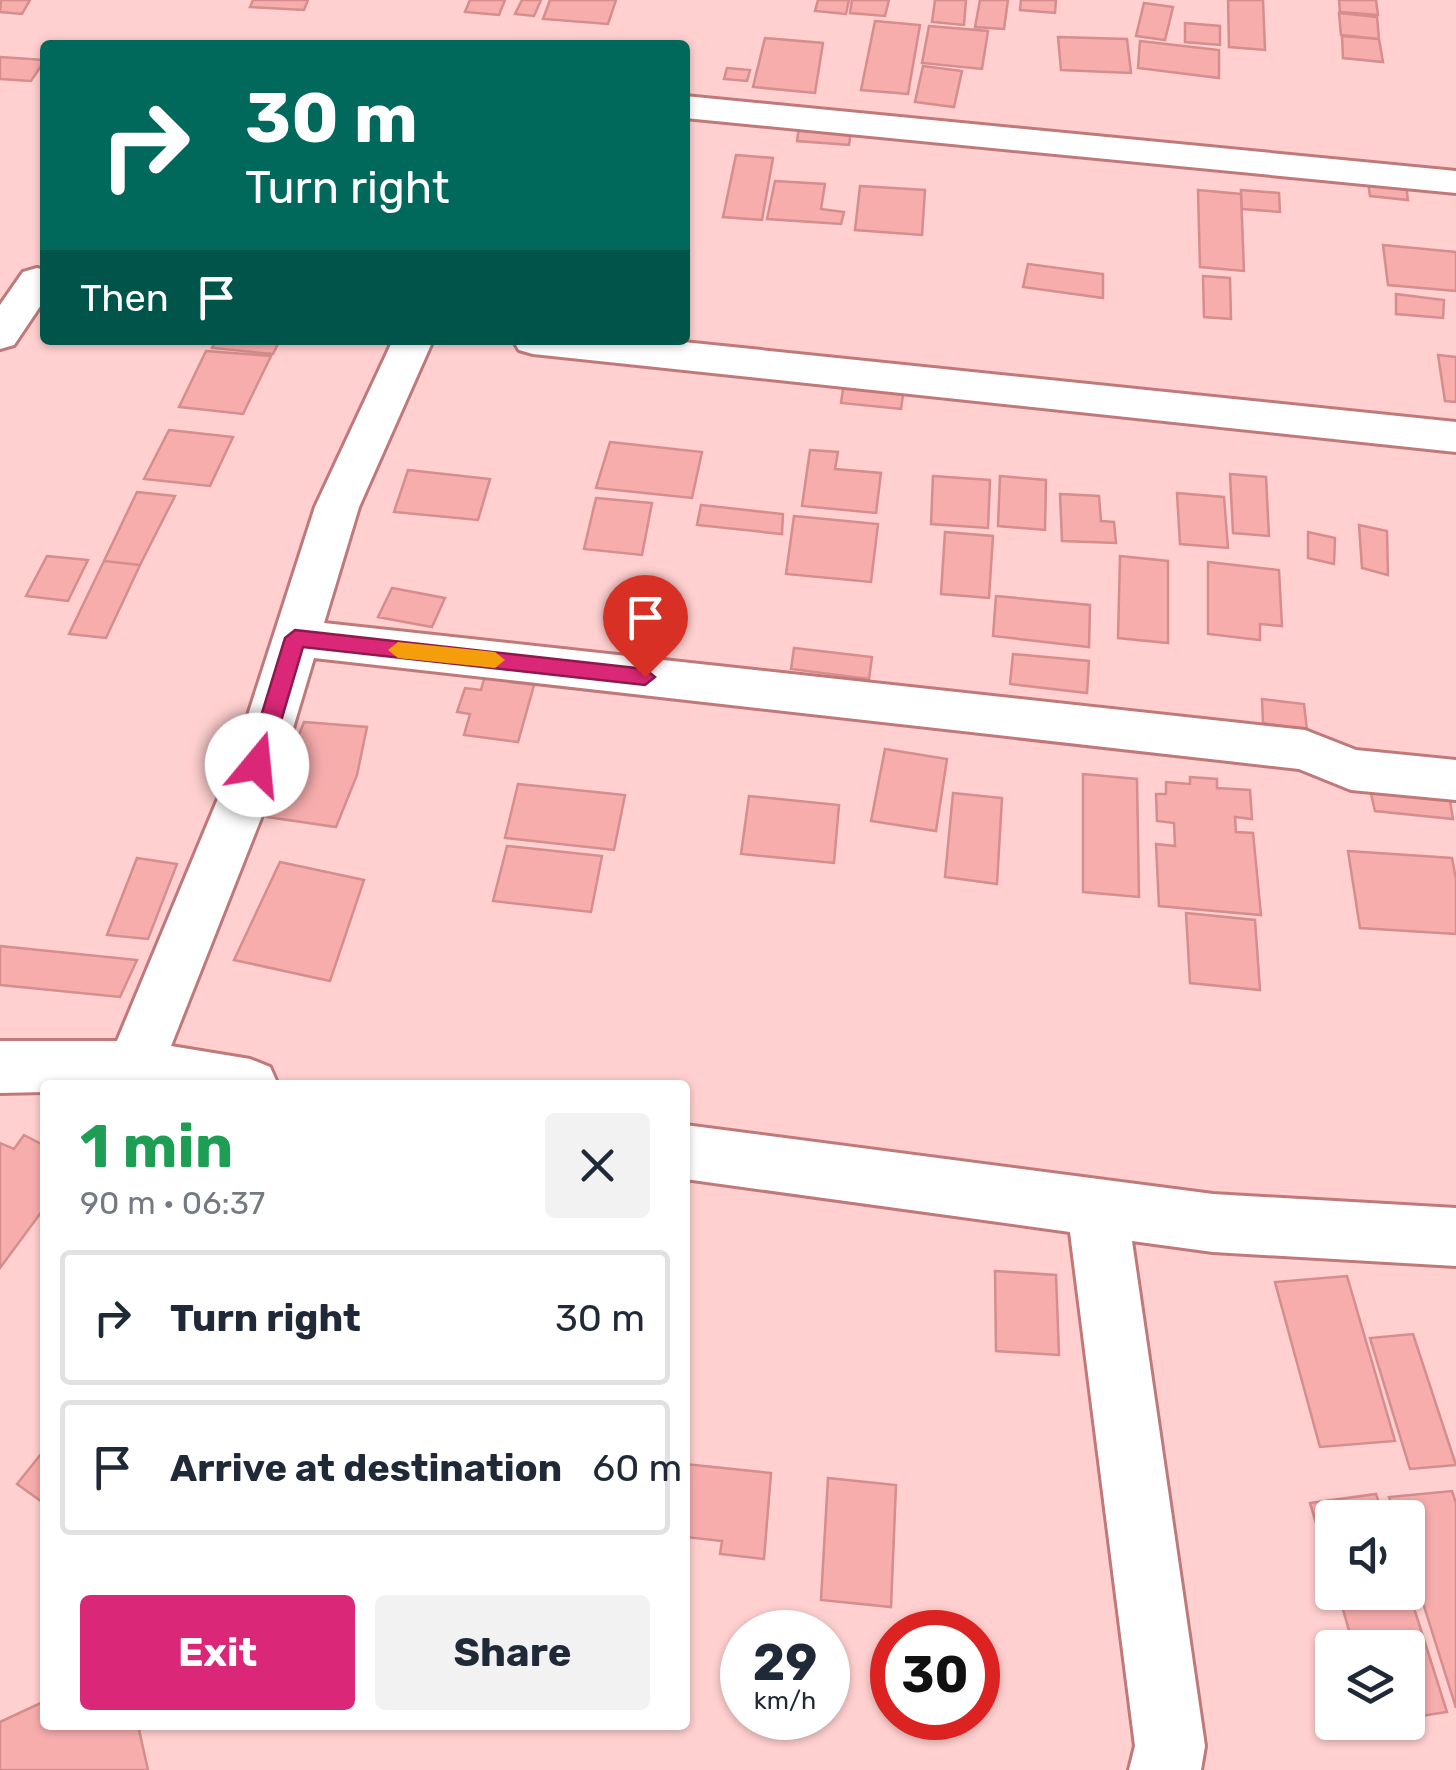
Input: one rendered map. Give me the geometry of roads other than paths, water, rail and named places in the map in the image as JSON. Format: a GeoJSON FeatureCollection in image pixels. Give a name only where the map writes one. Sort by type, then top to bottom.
{"type":"FeatureCollection","features":[{"type":"Feature","properties":{"kind":"street"},"geometry":{"type":"LineString","coordinates":[[690,108],[1456,182]]}},
{"type":"Feature","properties":{"kind":"street"},"geometry":{"type":"LineString","coordinates":[[0,335],[37,281]]}},
{"type":"Feature","properties":{"kind":"street"},"geometry":{"type":"LineString","coordinates":[[135,1066],[257,765],[336,507],[411,345]]}},
{"type":"Feature","properties":{"kind":"street"},"geometry":{"type":"LineString","coordinates":[[581,345],[1456,437]]}},
{"type":"Feature","properties":{"kind":"street"},"geometry":{"type":"LineString","coordinates":[[295,638],[1305,750],[1351,770],[1456,780]]}},
{"type":"Feature","properties":{"kind":"street"},"geometry":{"type":"LineString","coordinates":[[0,1067],[135,1066],[220,1080]]}},
{"type":"Feature","properties":{"kind":"street"},"geometry":{"type":"LineString","coordinates":[[690,1153],[1213,1224],[1456,1237]]}},
{"type":"Feature","properties":{"kind":"street"},"geometry":{"type":"LineString","coordinates":[[1097,1207],[1170,1746],[1166,1770]]}}]}
